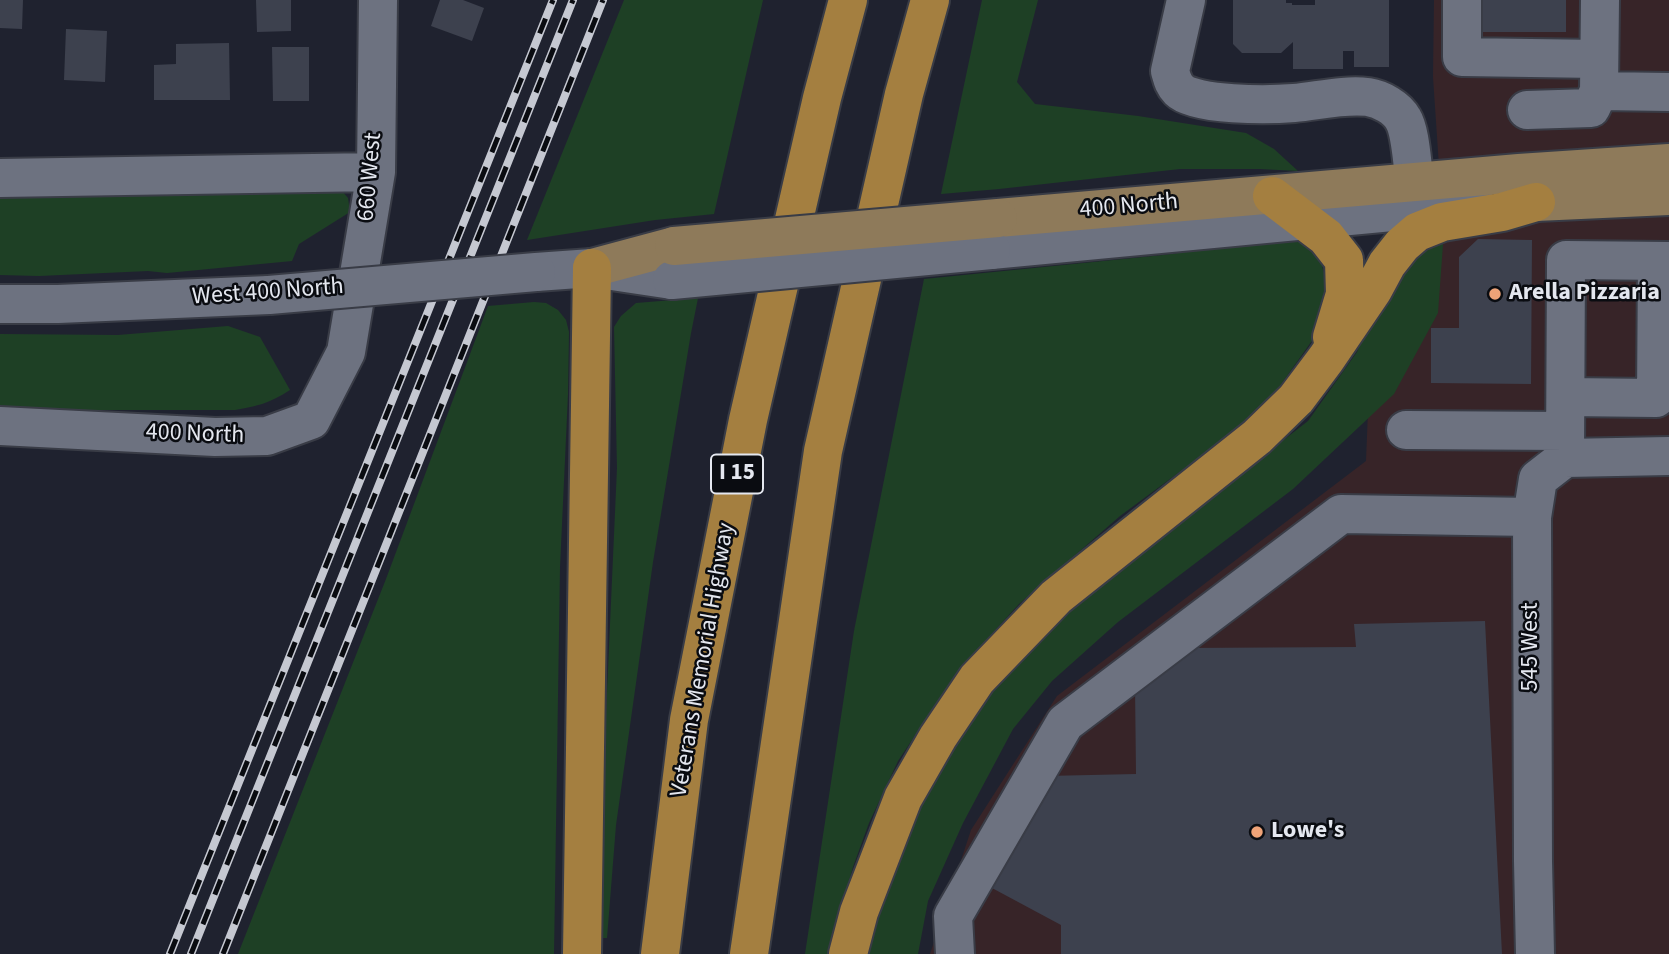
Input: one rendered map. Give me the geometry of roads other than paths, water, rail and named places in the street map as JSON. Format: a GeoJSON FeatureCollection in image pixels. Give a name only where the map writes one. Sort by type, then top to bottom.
{"type":"FeatureCollection","features":[{"type":"Feature","properties":{"kind":"highway","name":"Veterans Memorial Highway"},"geometry":{"type":"LineString","coordinates":[[660,954],[689,720],[748,420],[822,98],[848,0]]}},
{"type":"Feature","properties":{"kind":"highway"},"geometry":{"type":"LineString","coordinates":[[749,954],[823,451],[904,94],[930,0]]}},
{"type":"Feature","properties":{"kind":"highway"},"geometry":{"type":"LineString","coordinates":[[1272,196],[1326,237],[1344,260],[1345,294],[1326,359]]}},
{"type":"Feature","properties":{"kind":"highway"},"geometry":{"type":"LineString","coordinates":[[848,954],[859,912],[902,797],[977,679],[1056,597],[1258,437],[1296,399],[1373,290],[1387,264],[1417,232],[1442,222],[1502,212],[1536,202]]}},
{"type":"Feature","properties":{"kind":"highway"},"geometry":{"type":"LineString","coordinates":[[582,954],[592,268]]}},
{"type":"Feature","properties":{"kind":"main road","name":"400 North"},"geometry":{"type":"LineString","coordinates":[[592,268],[994,234],[1272,196],[1415,182],[1669,163]]}},
{"type":"Feature","properties":{"kind":"main road","name":"400 North"},"geometry":{"type":"LineString","coordinates":[[1536,202],[1669,196]]}},
{"type":"Feature","properties":{"kind":"street","name":"660 West"},"geometry":{"type":"LineString","coordinates":[[346,352],[376,172],[378,0]]}},
{"type":"Feature","properties":{"kind":"street"},"geometry":{"type":"LineString","coordinates":[[1186,0],[1170,71],[1172,82],[1180,92],[1212,101],[1250,104],[1353,97],[1383,101],[1403,118],[1408,129],[1415,182]]}},
{"type":"Feature","properties":{"kind":"street"},"geometry":{"type":"LineString","coordinates":[[1462,0],[1462,57],[1599,75],[1669,92]]}},
{"type":"Feature","properties":{"kind":"street"},"geometry":{"type":"LineString","coordinates":[[1527,110],[1591,108],[1599,75],[1600,0]]}},
{"type":"Feature","properties":{"kind":"street"},"geometry":{"type":"LineString","coordinates":[[0,178],[376,172]]}},
{"type":"Feature","properties":{"kind":"street","name":"400 North"},"geometry":{"type":"LineString","coordinates":[[994,234],[1304,220],[1500,202],[1536,202]]}},
{"type":"Feature","properties":{"kind":"street"},"geometry":{"type":"LineString","coordinates":[[1566,260],[1663,261],[1656,398],[1565,429],[1566,260]]}},
{"type":"Feature","properties":{"kind":"street","name":"400 North"},"geometry":{"type":"LineString","coordinates":[[536,272],[592,268]]}},
{"type":"Feature","properties":{"kind":"street","name":"West 400 North"},"geometry":{"type":"LineString","coordinates":[[0,304],[269,295],[536,272]]}},
{"type":"Feature","properties":{"kind":"street","name":"400 North"},"geometry":{"type":"LineString","coordinates":[[0,426],[215,437],[267,436],[311,419],[346,352]]}},
{"type":"Feature","properties":{"kind":"street"},"geometry":{"type":"LineString","coordinates":[[1406,430],[1565,429],[1669,456]]}},
{"type":"Feature","properties":{"kind":"street","name":"545 West"},"geometry":{"type":"LineString","coordinates":[[1535,954],[1532,517],[1538,479],[1565,429]]}},
{"type":"Feature","properties":{"kind":"street"},"geometry":{"type":"LineString","coordinates":[[955,954],[953,916],[1065,723],[1319,530],[1341,514],[1532,517]]}},
{"type":"Feature","properties":{"kind":"railway"},"geometry":{"type":"LineString","coordinates":[[170,954],[553,0]]}},
{"type":"Feature","properties":{"kind":"railway"},"geometry":{"type":"LineString","coordinates":[[191,954],[573,0]]}},
{"type":"Feature","properties":{"kind":"railway"},"geometry":{"type":"LineString","coordinates":[[223,954],[603,0]]}},
{"type":"Feature","properties":{"kind":"place","name":"Arella Pizzaria"},"geometry":{"type":"Point","coordinates":[1495,294]}},
{"type":"Feature","properties":{"kind":"place","name":"Lowe's"},"geometry":{"type":"Point","coordinates":[1257,832]}}]}
